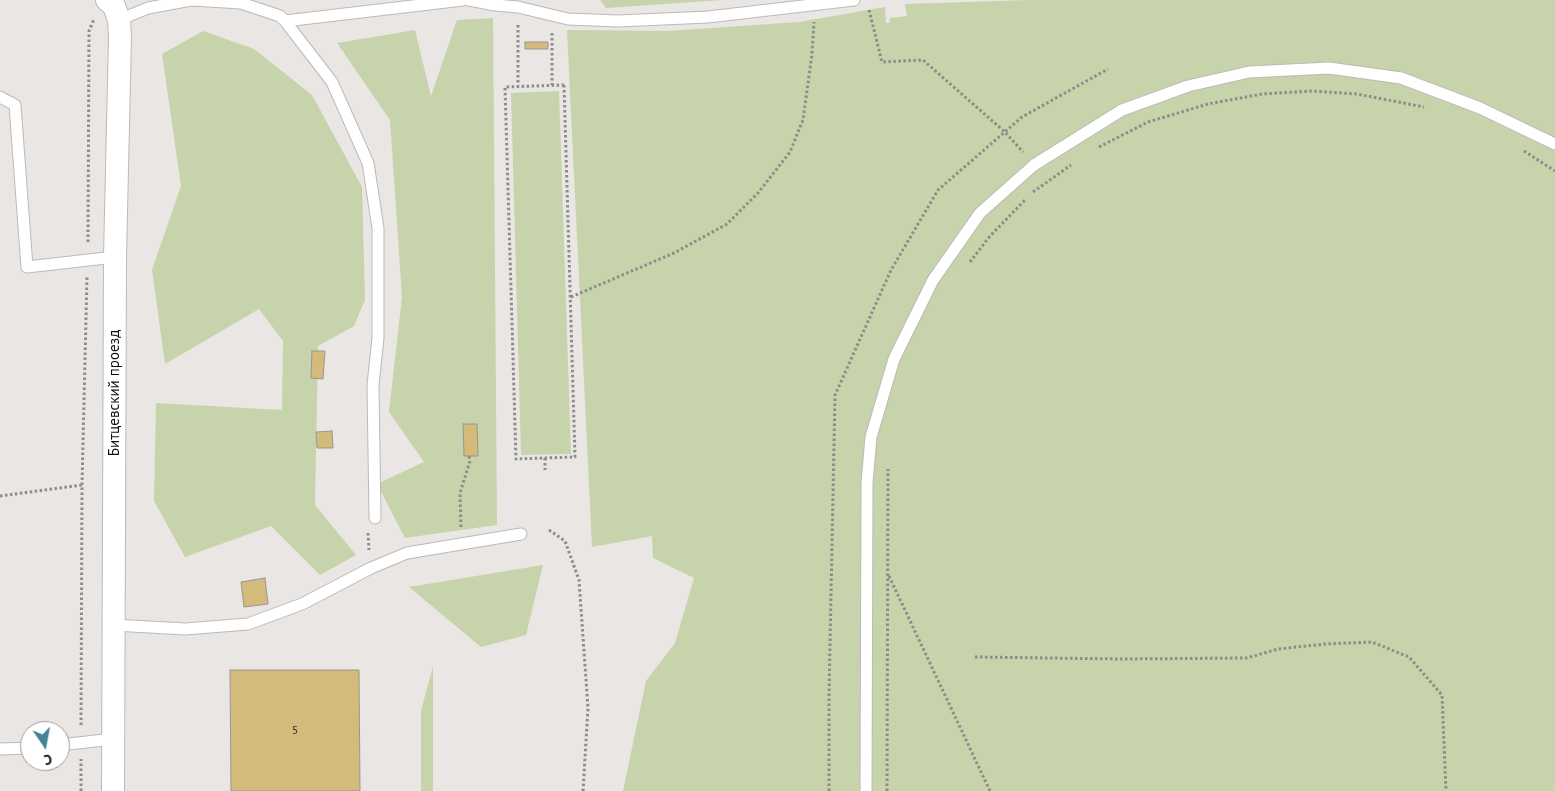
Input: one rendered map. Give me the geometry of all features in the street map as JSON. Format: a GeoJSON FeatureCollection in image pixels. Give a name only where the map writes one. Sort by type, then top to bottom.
{"type":"FeatureCollection","features":[{"type":"Feature","properties":{"kind":"street"},"geometry":{"type":"LineString","coordinates":[[101,8],[114,6],[119,20]]}},
{"type":"Feature","properties":{"kind":"street","name":"Битцевский проезд"},"geometry":{"type":"LineString","coordinates":[[113,791],[115,257],[119,20]]}},
{"type":"Feature","properties":{"kind":"lane"},"geometry":{"type":"LineString","coordinates":[[119,20],[148,8],[191,0],[241,3],[280,16],[286,21],[332,82],[368,163],[378,228],[378,338],[373,385],[375,518]]}},
{"type":"Feature","properties":{"kind":"lane"},"geometry":{"type":"LineString","coordinates":[[286,21],[463,0]]}},
{"type":"Feature","properties":{"kind":"lane"},"geometry":{"type":"LineString","coordinates":[[469,0],[552,14],[568,19],[618,21],[708,17],[854,0]]}},
{"type":"Feature","properties":{"kind":"lane"},"geometry":{"type":"LineString","coordinates":[[866,791],[867,483],[871,437],[894,359],[933,280],[980,213],[1034,165],[1122,110],[1188,86],[1249,72],[1329,68],[1401,78],[1480,108],[1555,144]]}},
{"type":"Feature","properties":{"kind":"lane"},"geometry":{"type":"LineString","coordinates":[[0,98],[15,105],[27,267],[115,257]]}},
{"type":"Feature","properties":{"kind":"lane"},"geometry":{"type":"LineString","coordinates":[[113,625],[185,628],[248,624],[302,604],[370,568],[407,553],[521,534]]}},
{"type":"Feature","properties":{"kind":"lane"},"geometry":{"type":"LineString","coordinates":[[70,744],[113,739]]}},
{"type":"Feature","properties":{"kind":"lane"},"geometry":{"type":"LineString","coordinates":[[0,749],[20,748]]}},
{"type":"Feature","properties":{"kind":"path"},"geometry":{"type":"LineString","coordinates":[[570,297],[674,253],[727,224],[758,193],[790,152],[803,120],[812,54],[814,4]]}},
{"type":"Feature","properties":{"kind":"path"},"geometry":{"type":"LineString","coordinates":[[81,791],[82,485],[88,260],[89,31],[101,8]]}},
{"type":"Feature","properties":{"kind":"path"},"geometry":{"type":"LineString","coordinates":[[518,8],[518,86]]}},
{"type":"Feature","properties":{"kind":"path"},"geometry":{"type":"LineString","coordinates":[[869,9],[882,62],[923,60],[1005,132],[1048,181]]}},
{"type":"Feature","properties":{"kind":"path"},"geometry":{"type":"LineString","coordinates":[[552,14],[552,85]]}},
{"type":"Feature","properties":{"kind":"path"},"geometry":{"type":"LineString","coordinates":[[564,85],[570,297],[575,457],[516,459],[505,87],[564,85]]}},
{"type":"Feature","properties":{"kind":"path"},"geometry":{"type":"LineString","coordinates":[[1096,149],[1148,122],[1208,104],[1262,94],[1312,91],[1358,94],[1432,109]]}},
{"type":"Feature","properties":{"kind":"path"},"geometry":{"type":"LineString","coordinates":[[1518,147],[1555,171]]}},
{"type":"Feature","properties":{"kind":"path"},"geometry":{"type":"LineString","coordinates":[[968,264],[990,236],[1031,193],[1071,165]]}},
{"type":"Feature","properties":{"kind":"path"},"geometry":{"type":"LineString","coordinates":[[461,544],[460,493],[470,461],[469,456]]}},
{"type":"Feature","properties":{"kind":"path"},"geometry":{"type":"LineString","coordinates":[[545,458],[545,470]]}},
{"type":"Feature","properties":{"kind":"path"},"geometry":{"type":"LineString","coordinates":[[887,791],[888,459]]}},
{"type":"Feature","properties":{"kind":"path"},"geometry":{"type":"LineString","coordinates":[[0,496],[82,485]]}},
{"type":"Feature","properties":{"kind":"path"},"geometry":{"type":"LineString","coordinates":[[549,530],[565,541],[579,580],[588,708],[584,791]]}},
{"type":"Feature","properties":{"kind":"path"},"geometry":{"type":"LineString","coordinates":[[887,573],[990,791]]}},
{"type":"Feature","properties":{"kind":"path"},"geometry":{"type":"LineString","coordinates":[[975,657],[1247,658],[1278,649],[1372,642],[1409,657],[1442,695],[1446,791]]}},
{"type":"Feature","properties":{"kind":"green space"},"geometry":{"type":"Polygon","coordinates":[[[600,0],[723,0],[606,8],[600,0]]]}},
{"type":"Feature","properties":{"kind":"green space"},"geometry":{"type":"Polygon","coordinates":[[[1029,0],[1555,0],[1555,791],[623,791],[646,681],[675,643],[694,578],[653,558],[652,536],[592,547],[567,30],[668,31],[799,22],[885,7],[886,23],[889,23],[890,18],[907,16],[905,4],[1029,0]]]}},
{"type":"Feature","properties":{"kind":"green space"},"geometry":{"type":"Polygon","coordinates":[[[493,18],[497,525],[405,538],[377,484],[424,462],[389,412],[402,297],[390,120],[337,43],[415,30],[431,96],[457,20],[493,18]]]}},
{"type":"Feature","properties":{"kind":"green space"},"geometry":{"type":"Polygon","coordinates":[[[203,31],[254,49],[312,95],[362,187],[365,300],[354,326],[318,346],[315,505],[356,555],[320,575],[271,526],[185,557],[154,501],[156,403],[282,410],[283,341],[259,309],[165,364],[152,270],[181,186],[162,54],[203,31]]]}},
{"type":"Feature","properties":{"kind":"green space"},"geometry":{"type":"Polygon","coordinates":[[[559,91],[571,454],[521,455],[511,93],[559,91]]]}},
{"type":"Feature","properties":{"kind":"green space"},"geometry":{"type":"Polygon","coordinates":[[[543,565],[526,635],[481,647],[409,587],[543,565]]]}},
{"type":"Feature","properties":{"kind":"green space"},"geometry":{"type":"Polygon","coordinates":[[[433,666],[433,791],[421,791],[421,711],[433,666]]]}},
{"type":"Feature","properties":{"kind":"building"},"geometry":{"type":"Polygon","coordinates":[[[525,42],[548,42],[548,49],[525,49],[525,42]]]}},
{"type":"Feature","properties":{"kind":"building"},"geometry":{"type":"Polygon","coordinates":[[[312,351],[325,351],[323,379],[311,378],[312,351]]]}},
{"type":"Feature","properties":{"kind":"building"},"geometry":{"type":"Polygon","coordinates":[[[463,424],[477,424],[478,456],[464,456],[463,424]]]}},
{"type":"Feature","properties":{"kind":"building"},"geometry":{"type":"Polygon","coordinates":[[[332,431],[333,448],[317,448],[316,432],[332,431]]]}},
{"type":"Feature","properties":{"kind":"building"},"geometry":{"type":"Polygon","coordinates":[[[265,578],[268,604],[244,607],[241,582],[265,578]]]}},
{"type":"Feature","properties":{"kind":"building"},"geometry":{"type":"Polygon","coordinates":[[[230,670],[359,670],[360,791],[231,791],[230,670]]]}}]}
